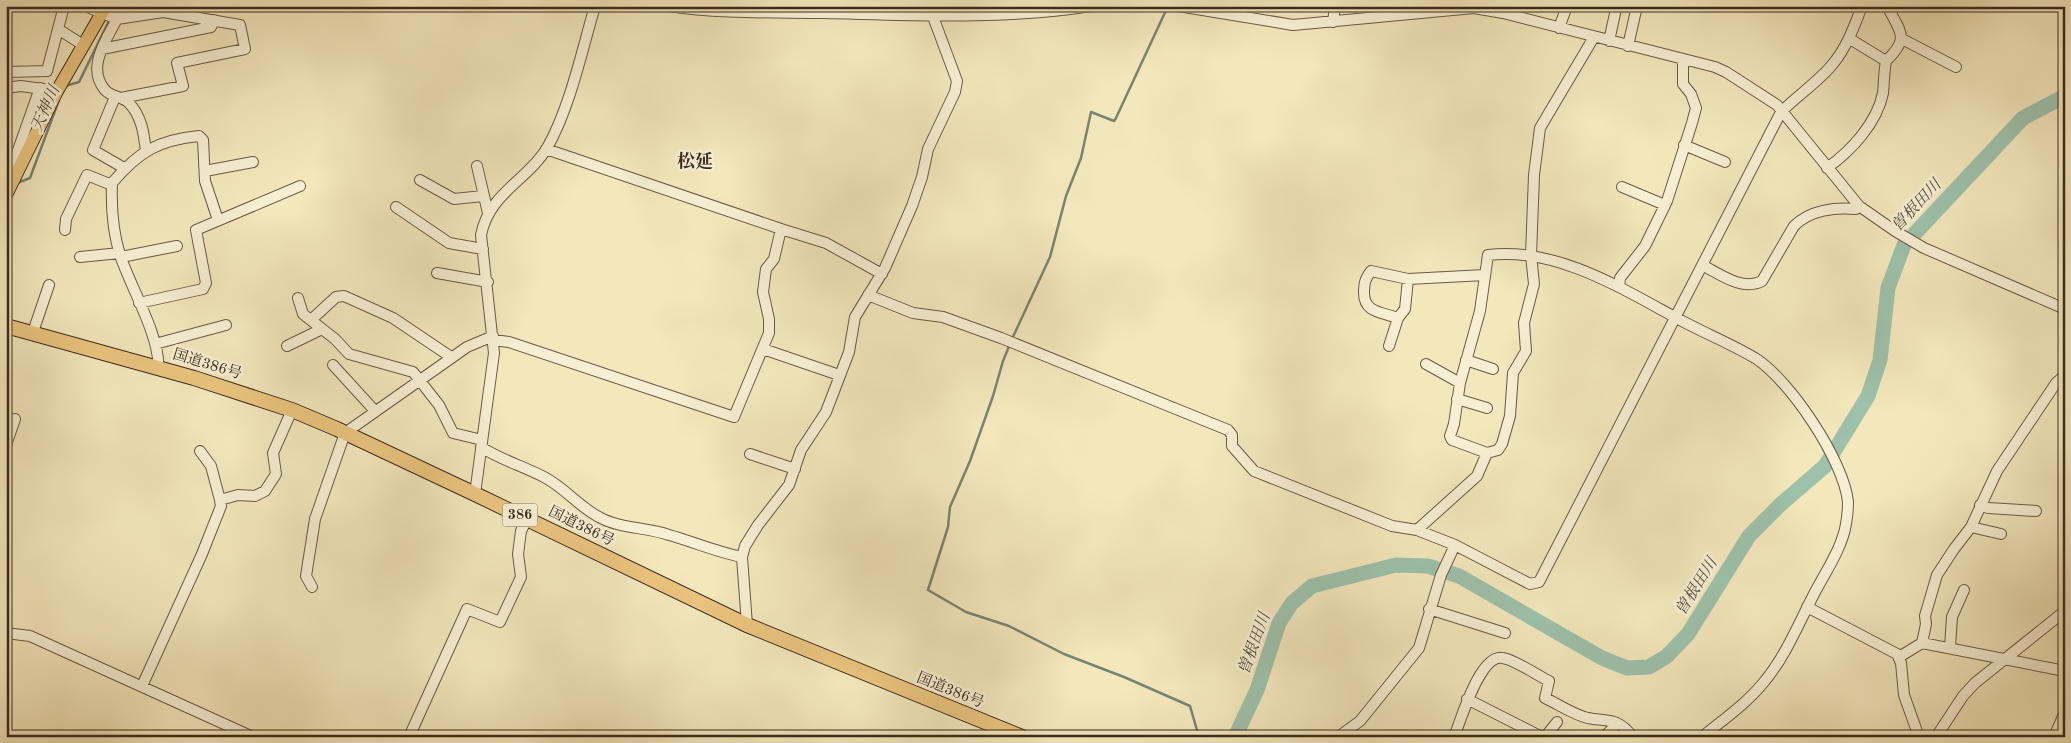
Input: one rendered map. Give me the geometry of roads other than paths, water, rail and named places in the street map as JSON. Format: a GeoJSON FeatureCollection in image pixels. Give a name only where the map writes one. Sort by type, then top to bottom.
{"type":"FeatureCollection","features":[{"type":"Feature","properties":{"kind":"highway","name":"国道386号"},"geometry":{"type":"LineString","coordinates":[[6,326],[158,368],[292,410],[475,494],[748,625],[1022,737]]}},
{"type":"Feature","properties":{"kind":"main road"},"geometry":{"type":"LineString","coordinates":[[6,195],[57,91],[104,9]]}},
{"type":"Feature","properties":{"kind":"street"},"geometry":{"type":"LineString","coordinates":[[6,72],[46,71],[64,6]]}},
{"type":"Feature","properties":{"kind":"street"},"geometry":{"type":"LineString","coordinates":[[85,6],[104,9],[117,19],[163,12],[240,25],[245,49],[177,63],[183,86],[118,97]]}},
{"type":"Feature","properties":{"kind":"street"},"geometry":{"type":"LineString","coordinates":[[124,6],[97,62],[98,80],[106,91],[128,103],[140,119],[146,152]]}},
{"type":"Feature","properties":{"kind":"street"},"geometry":{"type":"LineString","coordinates":[[475,494],[494,353],[488,282],[483,249],[484,219],[546,149],[560,121],[595,6]]}},
{"type":"Feature","properties":{"kind":"street"},"geometry":{"type":"LineString","coordinates":[[669,6],[730,13],[852,10],[932,14],[1045,14],[1091,6]]}},
{"type":"Feature","properties":{"kind":"street"},"geometry":{"type":"LineString","coordinates":[[1178,6],[1294,25],[1474,8],[1503,13],[1726,72],[1777,105],[1859,206],[1920,246],[2065,308]]}},
{"type":"Feature","properties":{"kind":"street"},"geometry":{"type":"LineString","coordinates":[[1333,22],[1335,6]]}},
{"type":"Feature","properties":{"kind":"street"},"geometry":{"type":"LineString","coordinates":[[1559,28],[1567,6]]}},
{"type":"Feature","properties":{"kind":"street"},"geometry":{"type":"LineString","coordinates":[[1628,46],[1637,6]]}},
{"type":"Feature","properties":{"kind":"street"},"geometry":{"type":"LineString","coordinates":[[868,295],[913,314],[943,317],[1001,338],[1220,426],[1228,430],[1232,435],[1232,446],[1254,471],[1392,526],[1417,530],[1453,549],[1530,584],[1539,582],[1782,112],[1799,94],[1832,66],[1850,39],[1862,6]]}},
{"type":"Feature","properties":{"kind":"street"},"geometry":{"type":"LineString","coordinates":[[1828,168],[1859,140],[1876,111],[1882,94],[1886,61],[1900,48],[1902,38],[1888,6]]}},
{"type":"Feature","properties":{"kind":"street"},"geometry":{"type":"LineString","coordinates":[[1609,41],[1616,9]]}},
{"type":"Feature","properties":{"kind":"street"},"geometry":{"type":"LineString","coordinates":[[748,625],[742,557],[745,546],[758,525],[789,485],[811,432],[820,424],[826,412],[849,352],[855,317],[882,274],[912,206],[935,133],[954,92],[956,81],[932,14]]}},
{"type":"Feature","properties":{"kind":"street"},"geometry":{"type":"LineString","coordinates":[[102,49],[211,27],[214,20]]}},
{"type":"Feature","properties":{"kind":"street"},"geometry":{"type":"LineString","coordinates":[[58,29],[83,45]]}},
{"type":"Feature","properties":{"kind":"street"},"geometry":{"type":"LineString","coordinates":[[1594,37],[1540,128],[1534,175],[1531,255],[1534,284],[1524,323],[1526,351],[1513,373],[1510,416],[1502,444],[1498,450],[1487,453],[1452,440],[1450,436],[1460,383],[1480,311],[1488,255],[1509,252],[1531,255],[1578,269],[1619,287],[1757,359],[1794,396],[1823,439],[1838,467],[1848,502],[1846,526],[1839,545],[1781,657],[1765,681],[1748,699],[1702,737]]}},
{"type":"Feature","properties":{"kind":"street"},"geometry":{"type":"LineString","coordinates":[[1902,38],[1956,67]]}},
{"type":"Feature","properties":{"kind":"street"},"geometry":{"type":"LineString","coordinates":[[1850,39],[1886,61]]}},
{"type":"Feature","properties":{"kind":"street"},"geometry":{"type":"LineString","coordinates":[[1619,287],[1620,278],[1645,246],[1665,205],[1696,108],[1691,94],[1683,84],[1682,59]]}},
{"type":"Feature","properties":{"kind":"street"},"geometry":{"type":"LineString","coordinates":[[6,88],[21,86],[57,91]]}},
{"type":"Feature","properties":{"kind":"street"},"geometry":{"type":"LineString","coordinates":[[15,180],[11,170],[40,88]]}},
{"type":"Feature","properties":{"kind":"street"},"geometry":{"type":"LineString","coordinates":[[118,97],[93,150],[124,168]]}},
{"type":"Feature","properties":{"kind":"street"},"geometry":{"type":"LineString","coordinates":[[158,368],[155,344],[120,255],[114,231],[112,185],[124,168],[146,152],[169,140],[199,136],[203,140],[205,181],[218,220]]}},
{"type":"Feature","properties":{"kind":"street"},"geometry":{"type":"LineString","coordinates":[[1684,145],[1725,162]]}},
{"type":"Feature","properties":{"kind":"street"},"geometry":{"type":"LineString","coordinates":[[546,149],[826,243],[882,274]]}},
{"type":"Feature","properties":{"kind":"street"},"geometry":{"type":"LineString","coordinates":[[205,171],[253,162]]}},
{"type":"Feature","properties":{"kind":"street"},"geometry":{"type":"LineString","coordinates":[[477,166],[488,213]]}},
{"type":"Feature","properties":{"kind":"street"},"geometry":{"type":"LineString","coordinates":[[65,230],[66,219],[87,175],[112,185]]}},
{"type":"Feature","properties":{"kind":"street"},"geometry":{"type":"LineString","coordinates":[[420,180],[454,199],[483,196]]}},
{"type":"Feature","properties":{"kind":"street"},"geometry":{"type":"LineString","coordinates":[[139,303],[203,289],[206,283],[196,230],[300,186]]}},
{"type":"Feature","properties":{"kind":"street"},"geometry":{"type":"LineString","coordinates":[[1622,187],[1665,205]]}},
{"type":"Feature","properties":{"kind":"street"},"geometry":{"type":"LineString","coordinates":[[1704,266],[1748,286],[1756,284],[1762,281],[1794,226],[1800,220],[1825,210],[1837,208],[1856,209],[1859,206]]}},
{"type":"Feature","properties":{"kind":"street"},"geometry":{"type":"LineString","coordinates":[[396,207],[449,243],[483,249]]}},
{"type":"Feature","properties":{"kind":"street"},"geometry":{"type":"LineString","coordinates":[[312,587],[306,576],[315,519],[345,433],[419,378],[467,346],[493,338],[509,342],[734,417],[769,333],[769,319],[763,292],[766,269],[774,259],[781,229]]}},
{"type":"Feature","properties":{"kind":"street"},"geometry":{"type":"LineString","coordinates":[[80,257],[120,255],[177,246]]}},
{"type":"Feature","properties":{"kind":"street"},"geometry":{"type":"LineString","coordinates":[[1398,318],[1367,307],[1364,303],[1364,279],[1371,271],[1408,279],[1485,275]]}},
{"type":"Feature","properties":{"kind":"street"},"geometry":{"type":"LineString","coordinates":[[437,273],[488,282]]}},
{"type":"Feature","properties":{"kind":"street"},"geometry":{"type":"LineString","coordinates":[[1388,346],[1398,318],[1405,309],[1408,279]]}},
{"type":"Feature","properties":{"kind":"street"},"geometry":{"type":"LineString","coordinates":[[33,332],[49,285]]}},
{"type":"Feature","properties":{"kind":"street"},"geometry":{"type":"LineString","coordinates":[[311,320],[336,297],[344,296],[393,318],[451,357]]}},
{"type":"Feature","properties":{"kind":"street"},"geometry":{"type":"LineString","coordinates":[[298,298],[303,314],[349,354],[373,362],[404,367],[419,378],[439,405],[454,433],[482,443],[493,455],[543,476],[561,488],[576,502],[610,522],[668,534],[702,547],[742,557]]}},
{"type":"Feature","properties":{"kind":"street"},"geometry":{"type":"LineString","coordinates":[[155,344],[226,325]]}},
{"type":"Feature","properties":{"kind":"street"},"geometry":{"type":"LineString","coordinates":[[287,346],[322,329]]}},
{"type":"Feature","properties":{"kind":"street"},"geometry":{"type":"LineString","coordinates":[[763,349],[839,375]]}},
{"type":"Feature","properties":{"kind":"street"},"geometry":{"type":"LineString","coordinates":[[1466,360],[1493,369]]}},
{"type":"Feature","properties":{"kind":"street"},"geometry":{"type":"LineString","coordinates":[[1426,364],[1460,383]]}},
{"type":"Feature","properties":{"kind":"street"},"geometry":{"type":"LineString","coordinates":[[333,365],[375,410]]}},
{"type":"Feature","properties":{"kind":"street"},"geometry":{"type":"LineString","coordinates":[[1922,643],[1926,624],[1924,616],[1938,575],[1954,549],[1971,527],[1997,471],[2056,383],[2065,375]]}},
{"type":"Feature","properties":{"kind":"street"},"geometry":{"type":"LineString","coordinates":[[1457,399],[1487,408]]}},
{"type":"Feature","properties":{"kind":"street"},"geometry":{"type":"LineString","coordinates":[[220,500],[238,495],[255,496],[265,491],[276,474],[273,453],[292,410]]}},
{"type":"Feature","properties":{"kind":"street"},"geometry":{"type":"LineString","coordinates":[[6,445],[15,419]]}},
{"type":"Feature","properties":{"kind":"street"},"geometry":{"type":"LineString","coordinates":[[142,686],[202,554],[221,506],[211,466],[200,451]]}},
{"type":"Feature","properties":{"kind":"street"},"geometry":{"type":"LineString","coordinates":[[1417,530],[1433,518],[1477,476],[1487,453]]}},
{"type":"Feature","properties":{"kind":"street"},"geometry":{"type":"LineString","coordinates":[[750,454],[795,469]]}},
{"type":"Feature","properties":{"kind":"street"},"geometry":{"type":"LineString","coordinates":[[1980,505],[1988,508],[2036,511]]}},
{"type":"Feature","properties":{"kind":"street"},"geometry":{"type":"LineString","coordinates":[[409,737],[467,609],[500,622],[521,577],[518,554],[521,531],[527,519]]}},
{"type":"Feature","properties":{"kind":"street"},"geometry":{"type":"LineString","coordinates":[[1971,527],[2001,534]]}},
{"type":"Feature","properties":{"kind":"street"},"geometry":{"type":"LineString","coordinates":[[1338,737],[1360,721],[1419,648],[1440,575],[1453,549]]}},
{"type":"Feature","properties":{"kind":"street"},"geometry":{"type":"LineString","coordinates":[[1950,647],[1952,616],[1964,590]]}},
{"type":"Feature","properties":{"kind":"street"},"geometry":{"type":"LineString","coordinates":[[1807,607],[1897,654],[1904,695],[1919,737]]}},
{"type":"Feature","properties":{"kind":"street"},"geometry":{"type":"LineString","coordinates":[[1429,609],[1506,634]]}},
{"type":"Feature","properties":{"kind":"street"},"geometry":{"type":"LineString","coordinates":[[1936,737],[1963,696],[2002,660],[2065,611]]}},
{"type":"Feature","properties":{"kind":"street"},"geometry":{"type":"LineString","coordinates":[[6,633],[30,636],[253,737]]}},
{"type":"Feature","properties":{"kind":"street"},"geometry":{"type":"LineString","coordinates":[[1899,657],[1922,643],[2065,671]]}},
{"type":"Feature","properties":{"kind":"street"},"geometry":{"type":"LineString","coordinates":[[1458,736],[1467,699],[1473,684],[1494,659],[1503,657],[1549,681],[1545,698],[1587,718],[1599,718],[1617,724],[1632,737]]}},
{"type":"Feature","properties":{"kind":"street"},"geometry":{"type":"LineString","coordinates":[[1467,699],[1543,737],[1557,722]]}},
{"type":"Feature","properties":{"kind":"street"},"geometry":{"type":"LineString","coordinates":[[2054,737],[2065,712]]}},
{"type":"Feature","properties":{"kind":"street"},"geometry":{"type":"LineString","coordinates":[[1604,737],[1617,724]]}},
{"type":"Feature","properties":{"kind":"waterway","name":"天神川"},"geometry":{"type":"LineString","coordinates":[[112,14],[116,6]]}},
{"type":"Feature","properties":{"kind":"waterway"},"geometry":{"type":"LineString","coordinates":[[1012,339],[1050,257],[1066,196],[1081,158],[1091,112],[1114,121],[1168,6]]}},
{"type":"Feature","properties":{"kind":"waterway","name":"天神川"},"geometry":{"type":"LineString","coordinates":[[65,86],[79,82],[110,19]]}},
{"type":"Feature","properties":{"kind":"waterway","name":"曽根田川"},"geometry":{"type":"LineString","coordinates":[[1235,737],[1257,690],[1279,623],[1292,603],[1312,586],[1396,565],[1428,566],[1459,576],[1602,658],[1627,668],[1649,667],[1667,656],[1688,634],[1749,536],[1781,504],[1825,466],[1868,396],[1880,360],[1888,288],[1904,245],[2023,118],[2065,96]]}},
{"type":"Feature","properties":{"kind":"waterway","name":"天神川"},"geometry":{"type":"LineString","coordinates":[[17,183],[30,178],[59,100]]}},
{"type":"Feature","properties":{"kind":"waterway"},"geometry":{"type":"LineString","coordinates":[[1010,344],[970,461],[950,507],[948,527],[928,590],[966,612],[1009,626],[1064,654],[1124,677],[1190,706],[1199,737]]}},
{"type":"Feature","properties":{"kind":"district","name":"松延"},"geometry":{"type":"Point","coordinates":[695,162]}}]}
